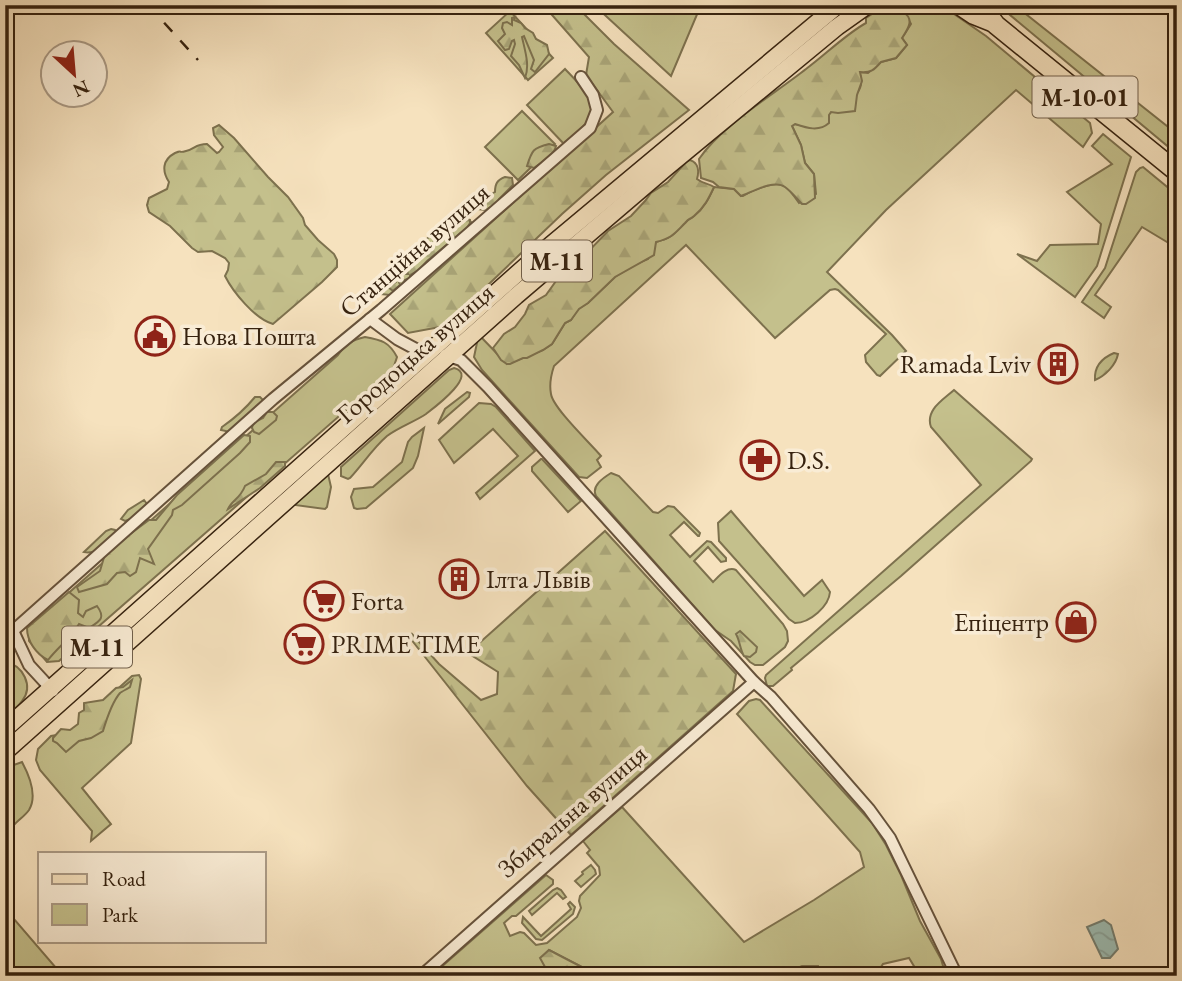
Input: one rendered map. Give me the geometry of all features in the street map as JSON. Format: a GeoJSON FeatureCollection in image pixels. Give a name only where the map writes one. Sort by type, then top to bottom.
{"type":"FeatureCollection","features":[{"type":"Feature","properties":{"kind":"highway","name":"М-10-01"},"geometry":{"type":"LineString","coordinates":[[959,5],[994,23]]}},
{"type":"Feature","properties":{"kind":"highway","name":"М-10-01"},"geometry":{"type":"LineString","coordinates":[[981,5],[994,23],[1177,172]]}},
{"type":"Feature","properties":{"kind":"main road","name":"Городоцька вулиця"},"geometry":{"type":"LineString","coordinates":[[5,729],[425,354],[609,195],[838,5]]}},
{"type":"Feature","properties":{"kind":"main road","name":"Городоцька вулиця"},"geometry":{"type":"LineString","coordinates":[[5,752],[449,355],[666,168],[837,27],[868,5]]}},
{"type":"Feature","properties":{"kind":"street","name":"Станційна вулиця"},"geometry":{"type":"LineString","coordinates":[[9,635],[272,399],[370,319],[590,128],[597,110],[593,95],[581,77]]}},
{"type":"Feature","properties":{"kind":"street"},"geometry":{"type":"LineString","coordinates":[[370,319],[397,339],[425,354],[449,355],[461,360],[754,682],[771,697],[878,820],[901,858],[957,976]]}},
{"type":"Feature","properties":{"kind":"street"},"geometry":{"type":"LineString","coordinates":[[9,635],[29,665],[62,701]]}},
{"type":"Feature","properties":{"kind":"street","name":"Збиральна вулиця"},"geometry":{"type":"LineString","coordinates":[[421,976],[754,682]]}},
{"type":"Feature","properties":{"kind":"green space"},"geometry":{"type":"Polygon","coordinates":[[[575,5],[614,44],[689,110],[606,175],[445,326],[408,333],[390,314],[613,112],[586,75],[589,57],[545,7],[575,5]]]}},
{"type":"Feature","properties":{"kind":"green space"},"geometry":{"type":"Polygon","coordinates":[[[594,5],[701,5],[671,76],[594,5]]]}},
{"type":"Feature","properties":{"kind":"green space"},"geometry":{"type":"Polygon","coordinates":[[[907,5],[935,7],[951,12],[986,36],[1090,123],[1092,133],[1083,147],[1016,90],[886,210],[827,272],[906,351],[880,376],[866,362],[865,355],[886,334],[838,290],[830,290],[775,338],[686,245],[554,366],[550,387],[553,400],[601,456],[597,460],[601,467],[587,478],[579,477],[482,370],[474,357],[478,338],[480,336],[507,364],[543,350],[552,344],[578,309],[615,277],[648,259],[656,242],[672,235],[698,213],[714,187],[734,189],[743,196],[763,187],[779,184],[787,188],[799,203],[816,194],[814,174],[805,163],[801,145],[792,126],[795,124],[812,128],[855,95],[861,85],[859,72],[868,73],[881,62],[896,58],[907,45],[902,38],[911,24],[905,13],[907,5]]]}},
{"type":"Feature","properties":{"kind":"green space"},"geometry":{"type":"Polygon","coordinates":[[[998,5],[1018,5],[1017,7],[1177,134],[1177,154],[998,5]]]}},
{"type":"Feature","properties":{"kind":"green space"},"geometry":{"type":"Polygon","coordinates":[[[892,7],[909,18],[908,28],[902,38],[907,45],[896,58],[881,62],[870,71],[860,72],[862,81],[855,111],[831,112],[829,123],[821,128],[795,124],[792,126],[801,145],[805,163],[814,174],[815,198],[802,204],[785,187],[775,184],[741,196],[734,189],[719,187],[701,178],[699,159],[721,134],[866,23],[866,18],[878,10],[892,7]]]}},
{"type":"Feature","properties":{"kind":"green space"},"geometry":{"type":"Polygon","coordinates":[[[510,11],[553,58],[528,80],[486,33],[510,11]]]}},
{"type":"Feature","properties":{"kind":"green space"},"geometry":{"type":"Polygon","coordinates":[[[515,17],[514,20],[547,45],[549,54],[535,72],[531,69],[534,60],[524,36],[522,37],[527,63],[525,78],[511,56],[514,40],[509,49],[505,50],[498,41],[505,34],[503,23],[512,25],[512,18],[515,17]]]}},
{"type":"Feature","properties":{"kind":"green space"},"geometry":{"type":"Polygon","coordinates":[[[565,69],[582,87],[591,108],[586,123],[564,144],[527,105],[565,69]]]}},
{"type":"Feature","properties":{"kind":"green space"},"geometry":{"type":"Polygon","coordinates":[[[522,111],[555,144],[518,180],[485,147],[522,111]]]}},
{"type":"Feature","properties":{"kind":"green space"},"geometry":{"type":"Polygon","coordinates":[[[219,125],[288,197],[305,225],[337,260],[337,267],[322,282],[273,324],[259,317],[233,290],[225,276],[229,263],[225,258],[212,251],[198,252],[192,248],[170,226],[149,212],[147,205],[149,198],[167,189],[169,182],[164,166],[171,156],[203,144],[219,152],[223,147],[214,135],[213,128],[219,125]]]}},
{"type":"Feature","properties":{"kind":"green space"},"geometry":{"type":"Polygon","coordinates":[[[1103,134],[1131,157],[1097,266],[1075,297],[1017,254],[1037,261],[1050,245],[1098,244],[1101,224],[1067,192],[1112,164],[1092,146],[1103,134]]]}},
{"type":"Feature","properties":{"kind":"green space"},"geometry":{"type":"Polygon","coordinates":[[[549,144],[556,146],[550,156],[534,168],[527,166],[534,151],[549,144]]]}},
{"type":"Feature","properties":{"kind":"green space"},"geometry":{"type":"Polygon","coordinates":[[[690,160],[698,168],[697,179],[714,187],[701,210],[672,235],[656,242],[654,255],[615,277],[579,309],[571,320],[565,323],[552,344],[510,364],[501,360],[493,348],[504,334],[515,327],[529,305],[546,295],[561,274],[582,258],[608,231],[631,216],[651,193],[668,182],[690,160]]]}},
{"type":"Feature","properties":{"kind":"green space"},"geometry":{"type":"Polygon","coordinates":[[[1143,167],[1177,195],[1177,248],[1142,227],[1095,295],[1111,307],[1104,318],[1082,302],[1105,268],[1136,172],[1143,167]]]}},
{"type":"Feature","properties":{"kind":"green space"},"geometry":{"type":"Polygon","coordinates":[[[505,177],[512,178],[513,185],[497,204],[486,210],[478,209],[481,201],[495,192],[497,183],[505,177]]]}},
{"type":"Feature","properties":{"kind":"green space"},"geometry":{"type":"Polygon","coordinates":[[[463,214],[473,224],[390,295],[381,294],[373,286],[453,216],[463,214]]]}},
{"type":"Feature","properties":{"kind":"green space"},"geometry":{"type":"Polygon","coordinates":[[[467,219],[470,223],[467,228],[410,275],[410,278],[399,282],[400,285],[393,291],[388,287],[396,282],[400,274],[408,274],[406,266],[450,227],[467,219]]]}},
{"type":"Feature","properties":{"kind":"green space"},"geometry":{"type":"Polygon","coordinates":[[[365,337],[380,341],[391,348],[397,357],[393,369],[59,661],[47,662],[29,641],[29,628],[347,345],[365,337]]]}},
{"type":"Feature","properties":{"kind":"green space"},"geometry":{"type":"Polygon","coordinates":[[[1114,353],[1118,354],[1112,366],[1095,380],[1100,363],[1114,353]]]}},
{"type":"Feature","properties":{"kind":"green space"},"geometry":{"type":"Polygon","coordinates":[[[454,368],[460,371],[461,377],[453,391],[426,414],[387,436],[350,478],[341,476],[341,467],[454,368]]]}},
{"type":"Feature","properties":{"kind":"green space"},"geometry":{"type":"Polygon","coordinates":[[[954,390],[1032,459],[1031,461],[901,576],[791,668],[792,670],[773,686],[767,686],[766,675],[981,485],[931,427],[933,410],[954,390]]]}},
{"type":"Feature","properties":{"kind":"green space"},"geometry":{"type":"Polygon","coordinates":[[[467,392],[470,393],[469,397],[438,424],[445,409],[467,392]]]}},
{"type":"Feature","properties":{"kind":"green space"},"geometry":{"type":"Polygon","coordinates":[[[255,397],[263,400],[253,413],[230,432],[221,430],[222,427],[255,397]]]}},
{"type":"Feature","properties":{"kind":"green space"},"geometry":{"type":"Polygon","coordinates":[[[479,403],[496,407],[535,451],[480,499],[476,493],[518,456],[493,429],[454,463],[439,440],[479,403]]]}},
{"type":"Feature","properties":{"kind":"green space"},"geometry":{"type":"Polygon","coordinates":[[[267,412],[273,412],[277,416],[276,420],[259,434],[254,432],[253,423],[263,418],[267,412]]]}},
{"type":"Feature","properties":{"kind":"green space"},"geometry":{"type":"Polygon","coordinates":[[[424,428],[413,468],[366,508],[354,508],[351,497],[354,489],[373,487],[402,462],[408,442],[424,428]]]}},
{"type":"Feature","properties":{"kind":"green space"},"geometry":{"type":"Polygon","coordinates":[[[244,435],[250,436],[250,442],[240,453],[173,510],[148,549],[154,564],[140,558],[136,572],[130,576],[125,572],[117,573],[107,584],[79,592],[77,587],[100,571],[105,554],[110,549],[149,520],[156,520],[177,495],[244,435]]]}},
{"type":"Feature","properties":{"kind":"green space"},"geometry":{"type":"Polygon","coordinates":[[[541,459],[581,501],[568,512],[532,471],[532,467],[541,459]]]}},
{"type":"Feature","properties":{"kind":"green space"},"geometry":{"type":"Polygon","coordinates":[[[276,462],[285,462],[285,466],[260,488],[228,509],[245,486],[266,474],[276,462]]]}},
{"type":"Feature","properties":{"kind":"green space"},"geometry":{"type":"Polygon","coordinates":[[[611,473],[619,476],[653,512],[658,513],[668,506],[674,507],[700,533],[698,536],[684,522],[670,535],[690,557],[707,541],[711,542],[726,561],[721,562],[708,547],[694,561],[713,582],[726,570],[736,570],[783,624],[788,641],[785,647],[763,665],[755,665],[731,641],[715,630],[596,496],[596,486],[611,473]]]}},
{"type":"Feature","properties":{"kind":"green space"},"geometry":{"type":"Polygon","coordinates":[[[328,474],[331,487],[325,509],[295,505],[296,502],[328,474]]]}},
{"type":"Feature","properties":{"kind":"green space"},"geometry":{"type":"Polygon","coordinates":[[[144,500],[147,504],[143,510],[125,521],[121,519],[128,510],[144,500]]]}},
{"type":"Feature","properties":{"kind":"green space"},"geometry":{"type":"Polygon","coordinates":[[[731,511],[804,596],[822,580],[830,592],[818,613],[801,622],[795,623],[789,619],[719,541],[718,523],[731,511]]]}},
{"type":"Feature","properties":{"kind":"green space"},"geometry":{"type":"Polygon","coordinates":[[[111,529],[117,533],[106,544],[94,552],[84,552],[106,531],[111,529]]]}},
{"type":"Feature","properties":{"kind":"green space"},"geometry":{"type":"Polygon","coordinates":[[[605,531],[736,674],[733,691],[571,835],[527,786],[410,638],[412,634],[439,664],[481,700],[497,694],[498,672],[468,653],[605,531]]]}},
{"type":"Feature","properties":{"kind":"green space"},"geometry":{"type":"Polygon","coordinates":[[[69,592],[79,600],[78,613],[83,617],[86,611],[97,606],[101,616],[99,621],[89,628],[79,624],[48,660],[33,647],[27,628],[69,592]]]}},
{"type":"Feature","properties":{"kind":"green space"},"geometry":{"type":"Polygon","coordinates":[[[740,631],[757,647],[750,657],[744,656],[742,651],[736,634],[740,631]]]}},
{"type":"Feature","properties":{"kind":"green space"},"geometry":{"type":"Polygon","coordinates":[[[5,662],[17,667],[25,677],[27,689],[20,703],[5,717],[5,662]]]}},
{"type":"Feature","properties":{"kind":"green space"},"geometry":{"type":"Polygon","coordinates":[[[139,675],[141,679],[131,743],[82,788],[111,824],[91,841],[92,831],[40,770],[36,760],[38,749],[51,736],[69,733],[132,676],[139,675]]]}},
{"type":"Feature","properties":{"kind":"green space"},"geometry":{"type":"Polygon","coordinates":[[[132,680],[130,687],[120,693],[115,701],[103,731],[79,741],[66,752],[53,741],[61,729],[70,730],[78,724],[84,703],[103,700],[116,688],[123,687],[132,680]]]}},
{"type":"Feature","properties":{"kind":"green space"},"geometry":{"type":"Polygon","coordinates":[[[760,700],[872,823],[901,875],[920,921],[941,959],[946,976],[920,976],[909,958],[883,964],[875,976],[820,976],[818,966],[802,966],[779,976],[745,976],[731,973],[730,976],[599,976],[549,950],[541,958],[550,976],[431,976],[546,875],[553,880],[553,884],[504,923],[510,936],[520,932],[536,945],[547,943],[577,917],[581,908],[580,896],[600,875],[599,867],[587,853],[590,850],[583,841],[622,807],[744,942],[864,867],[860,852],[737,714],[749,701],[760,700]]]}},
{"type":"Feature","properties":{"kind":"green space"},"geometry":{"type":"Polygon","coordinates":[[[22,762],[32,785],[32,804],[5,840],[5,771],[22,762]]]}},
{"type":"Feature","properties":{"kind":"green space"},"geometry":{"type":"Polygon","coordinates":[[[591,865],[596,874],[581,887],[575,881],[591,865]]]}},
{"type":"Feature","properties":{"kind":"green space"},"geometry":{"type":"Polygon","coordinates":[[[557,888],[566,897],[563,899],[557,893],[532,915],[529,911],[557,888]]]}},
{"type":"Feature","properties":{"kind":"green space"},"geometry":{"type":"Polygon","coordinates":[[[570,902],[575,907],[573,914],[542,940],[536,939],[522,923],[523,917],[541,936],[571,909],[568,904],[570,902]]]}},
{"type":"Feature","properties":{"kind":"green space"},"geometry":{"type":"Polygon","coordinates":[[[5,908],[7,911],[63,976],[5,976],[5,908]]]}},
{"type":"Feature","properties":{"kind":"green space"},"geometry":{"type":"Polygon","coordinates":[[[549,950],[599,976],[550,976],[540,958],[549,950]]]}},
{"type":"Feature","properties":{"kind":"water"},"geometry":{"type":"Polygon","coordinates":[[[1104,920],[1111,925],[1118,949],[1110,958],[1102,958],[1087,927],[1104,920]]]}},
{"type":"Feature","properties":{"kind":"railway"},"geometry":{"type":"LineString","coordinates":[[148,5],[198,60]]}},
{"type":"Feature","properties":{"kind":"railway"},"geometry":{"type":"LineString","coordinates":[[231,5],[244,19]]}},
{"type":"Feature","properties":{"kind":"place","name":"Нова Пошта"},"geometry":{"type":"Point","coordinates":[155,336]}},
{"type":"Feature","properties":{"kind":"place","name":"Ramada Lviv"},"geometry":{"type":"Point","coordinates":[1058,364]}},
{"type":"Feature","properties":{"kind":"place","name":"D.S."},"geometry":{"type":"Point","coordinates":[760,460]}},
{"type":"Feature","properties":{"kind":"place","name":"Ілта Львів"},"geometry":{"type":"Point","coordinates":[459,579]}},
{"type":"Feature","properties":{"kind":"place","name":"Forta"},"geometry":{"type":"Point","coordinates":[324,601]}},
{"type":"Feature","properties":{"kind":"place","name":"Епіцентр"},"geometry":{"type":"Point","coordinates":[1076,622]}},
{"type":"Feature","properties":{"kind":"place","name":"PRIME TIME"},"geometry":{"type":"Point","coordinates":[304,644]}}]}
